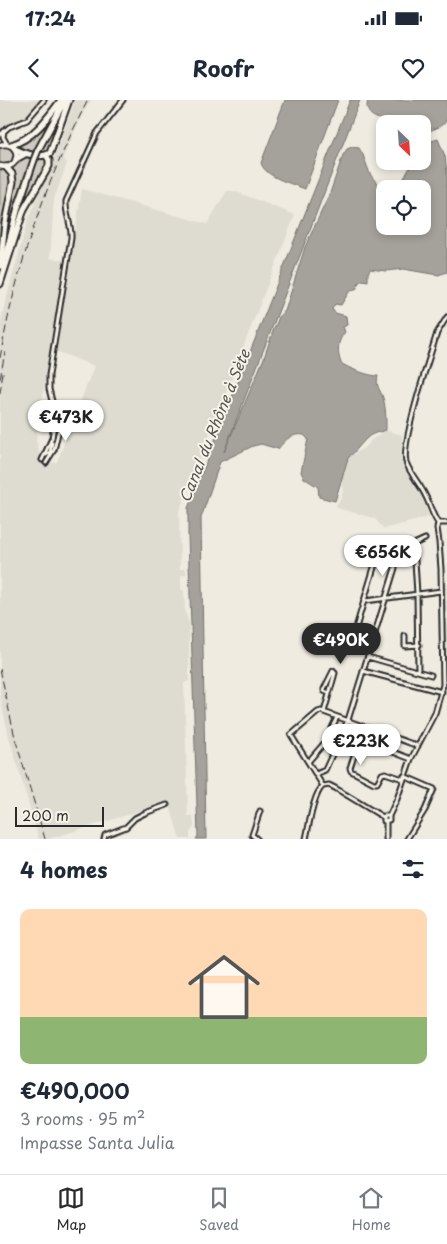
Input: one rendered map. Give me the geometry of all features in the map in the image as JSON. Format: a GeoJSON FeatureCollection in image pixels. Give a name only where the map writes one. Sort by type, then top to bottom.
{"type":"FeatureCollection","features":[{"type":"Feature","properties":{"kind":"main road"},"geometry":{"type":"LineString","coordinates":[[11,146],[33,133],[63,100]]}},
{"type":"Feature","properties":{"kind":"main road"},"geometry":{"type":"LineString","coordinates":[[0,279],[15,216],[34,160],[63,100]]}},
{"type":"Feature","properties":{"kind":"main road"},"geometry":{"type":"LineString","coordinates":[[46,156],[52,150],[69,100]]}},
{"type":"Feature","properties":{"kind":"main road"},"geometry":{"type":"LineString","coordinates":[[11,146],[25,154],[46,156]]}},
{"type":"Feature","properties":{"kind":"main road"},"geometry":{"type":"LineString","coordinates":[[16,160],[25,154]]}},
{"type":"Feature","properties":{"kind":"main road"},"geometry":{"type":"LineString","coordinates":[[0,284],[24,209],[49,166],[50,162],[46,156]]}},
{"type":"Feature","properties":{"kind":"main road"},"geometry":{"type":"LineString","coordinates":[[0,266],[5,223],[13,182],[12,174],[2,167]]}},
{"type":"Feature","properties":{"kind":"street"},"geometry":{"type":"LineString","coordinates":[[0,134],[4,130],[27,120],[44,100]]}},
{"type":"Feature","properties":{"kind":"street"},"geometry":{"type":"LineString","coordinates":[[52,438],[44,462],[57,440],[59,429],[49,389],[49,374],[71,238],[66,201],[97,133],[123,100]]}},
{"type":"Feature","properties":{"kind":"street"},"geometry":{"type":"LineString","coordinates":[[2,167],[13,164],[16,160],[11,146],[3,137],[4,130]]}},
{"type":"Feature","properties":{"kind":"street"},"geometry":{"type":"LineString","coordinates":[[0,145],[11,146]]}},
{"type":"Feature","properties":{"kind":"street"},"geometry":{"type":"LineString","coordinates":[[386,821],[390,820],[389,816],[404,778],[431,721],[442,692],[445,672],[438,523],[424,493],[406,463],[405,452],[409,430],[437,333],[447,317]]}},
{"type":"Feature","properties":{"kind":"street"},"geometry":{"type":"LineString","coordinates":[[51,453],[55,417]]}},
{"type":"Feature","properties":{"kind":"street"},"geometry":{"type":"LineString","coordinates":[[46,455],[51,453]]}},
{"type":"Feature","properties":{"kind":"street"},"geometry":{"type":"LineString","coordinates":[[438,523],[447,523]]}},
{"type":"Feature","properties":{"kind":"street"},"geometry":{"type":"LineString","coordinates":[[352,645],[375,564],[424,539]]}},
{"type":"Feature","properties":{"kind":"street"},"geometry":{"type":"LineString","coordinates":[[414,544],[418,671]]}},
{"type":"Feature","properties":{"kind":"street"},"geometry":{"type":"LineString","coordinates":[[316,774],[325,770],[348,720],[386,599],[394,568],[393,554]]}},
{"type":"Feature","properties":{"kind":"street"},"geometry":{"type":"LineString","coordinates":[[364,601],[441,591]]}},
{"type":"Feature","properties":{"kind":"street"},"geometry":{"type":"LineString","coordinates":[[405,636],[405,646],[418,645]]}},
{"type":"Feature","properties":{"kind":"street"},"geometry":{"type":"LineString","coordinates":[[341,648],[352,645],[371,648]]}},
{"type":"Feature","properties":{"kind":"street"},"geometry":{"type":"LineString","coordinates":[[368,658],[432,675]]}},
{"type":"Feature","properties":{"kind":"street"},"geometry":{"type":"LineString","coordinates":[[363,671],[442,692]]}},
{"type":"Feature","properties":{"kind":"street"},"geometry":{"type":"LineString","coordinates":[[324,712],[335,672],[332,672],[324,689],[324,691],[329,693]]}},
{"type":"Feature","properties":{"kind":"street"},"geometry":{"type":"LineString","coordinates":[[323,786],[291,735],[318,712],[324,712],[348,720],[418,746]]}},
{"type":"Feature","properties":{"kind":"street"},"geometry":{"type":"LineString","coordinates":[[308,762],[326,741],[337,717]]}},
{"type":"Feature","properties":{"kind":"street"},"geometry":{"type":"LineString","coordinates":[[387,735],[383,748],[412,759]]}},
{"type":"Feature","properties":{"kind":"street"},"geometry":{"type":"LineString","coordinates":[[340,740],[357,747],[350,768],[351,771],[374,783],[377,783],[383,773],[404,778],[434,789],[425,810],[407,839]]}},
{"type":"Feature","properties":{"kind":"street"},"geometry":{"type":"LineString","coordinates":[[306,839],[319,789],[330,785],[383,817],[386,821],[386,839],[380,839]]}},
{"type":"Feature","properties":{"kind":"street"},"geometry":{"type":"LineString","coordinates":[[104,839],[105,835],[126,827],[135,818],[167,805]]}},
{"type":"Feature","properties":{"kind":"street"},"geometry":{"type":"LineString","coordinates":[[257,839],[252,835],[260,811]]}},
{"type":"Feature","properties":{"kind":"street"},"geometry":{"type":"LineString","coordinates":[[383,817],[385,815],[389,816]]}},
{"type":"Feature","properties":{"kind":"shaded area"},"geometry":{"type":"Polygon","coordinates":[[[0,100],[46,100],[28,122],[7,131],[0,130],[0,100]]]}},
{"type":"Feature","properties":{"kind":"shaded area"},"geometry":{"type":"Polygon","coordinates":[[[75,100],[91,100],[81,117],[63,158],[67,163],[54,199],[50,258],[64,260],[36,440],[41,459],[48,464],[57,462],[94,366],[56,351],[82,189],[207,224],[227,191],[234,191],[295,215],[242,350],[241,360],[238,363],[179,511],[180,569],[186,569],[186,575],[181,575],[181,590],[184,590],[185,612],[189,623],[189,681],[184,683],[188,816],[193,816],[194,827],[190,832],[190,839],[180,839],[169,802],[49,839],[39,839],[8,733],[0,696],[0,328],[28,219],[53,162],[75,100]]]}},
{"type":"Feature","properties":{"kind":"shaded area"},"geometry":{"type":"Polygon","coordinates":[[[285,100],[338,100],[305,189],[273,176],[268,173],[261,163],[285,100]]]}},
{"type":"Feature","properties":{"kind":"shaded area"},"geometry":{"type":"Polygon","coordinates":[[[350,100],[360,100],[224,452],[264,358],[273,331],[280,315],[285,311],[305,247],[330,193],[343,155],[347,149],[352,147],[359,148],[370,174],[376,182],[376,235],[431,235],[431,180],[403,180],[408,170],[431,170],[431,141],[438,139],[445,156],[447,172],[447,272],[438,275],[403,269],[386,271],[370,269],[368,281],[363,280],[359,282],[357,288],[349,292],[341,305],[335,304],[332,309],[335,313],[346,316],[347,325],[343,327],[345,332],[340,339],[339,347],[341,363],[369,375],[378,376],[378,388],[382,395],[386,412],[386,430],[370,436],[348,458],[335,501],[319,497],[318,487],[304,478],[301,472],[308,439],[304,435],[290,437],[278,449],[261,444],[253,446],[220,462],[201,518],[206,839],[196,839],[198,836],[188,508],[350,100]]]}},
{"type":"Feature","properties":{"kind":"shaded area"},"geometry":{"type":"Polygon","coordinates":[[[368,100],[447,100],[447,121],[431,130],[431,115],[376,115],[376,118],[368,111],[368,100]]]}},
{"type":"Feature","properties":{"kind":"shaded area"},"geometry":{"type":"Polygon","coordinates":[[[58,107],[35,151],[59,116],[52,148],[48,152],[41,154],[22,151],[16,146],[30,137],[34,140],[39,130],[58,107]]]}},
{"type":"Feature","properties":{"kind":"shaded area"},"geometry":{"type":"Polygon","coordinates":[[[6,146],[12,148],[15,156],[11,162],[5,165],[0,163],[0,148],[6,146]]]}},
{"type":"Feature","properties":{"kind":"shaded area"},"geometry":{"type":"Polygon","coordinates":[[[27,156],[45,158],[48,163],[26,200],[7,256],[32,160],[19,194],[4,248],[8,212],[15,179],[10,169],[27,156]]]}},
{"type":"Feature","properties":{"kind":"shaded area"},"geometry":{"type":"Polygon","coordinates":[[[0,170],[6,171],[11,177],[4,210],[0,247],[0,170]]]}},
{"type":"Feature","properties":{"kind":"shaded area"},"geometry":{"type":"Polygon","coordinates":[[[386,430],[402,435],[401,460],[422,497],[429,517],[384,529],[374,518],[337,508],[336,505],[341,499],[343,490],[341,480],[348,458],[386,430]]]}},
{"type":"Feature","properties":{"kind":"shaded area"},"geometry":{"type":"Polygon","coordinates":[[[441,577],[447,579],[447,658],[444,657],[441,577]]]}},
{"type":"Feature","properties":{"kind":"railway"},"geometry":{"type":"LineString","coordinates":[[0,358],[15,291],[34,225],[59,162],[88,100]]}},
{"type":"Feature","properties":{"kind":"railway"},"geometry":{"type":"LineString","coordinates":[[0,379],[5,352]]}},
{"type":"Feature","properties":{"kind":"railway"},"geometry":{"type":"LineString","coordinates":[[0,393],[3,373]]}},
{"type":"Feature","properties":{"kind":"railway"},"geometry":{"type":"LineString","coordinates":[[0,669],[15,738],[45,839]]}},
{"type":"Feature","properties":{"kind":"water label","name":"Canal du Rhône à Sète"},"geometry":{"type":"Point","coordinates":[215,426]}}]}
